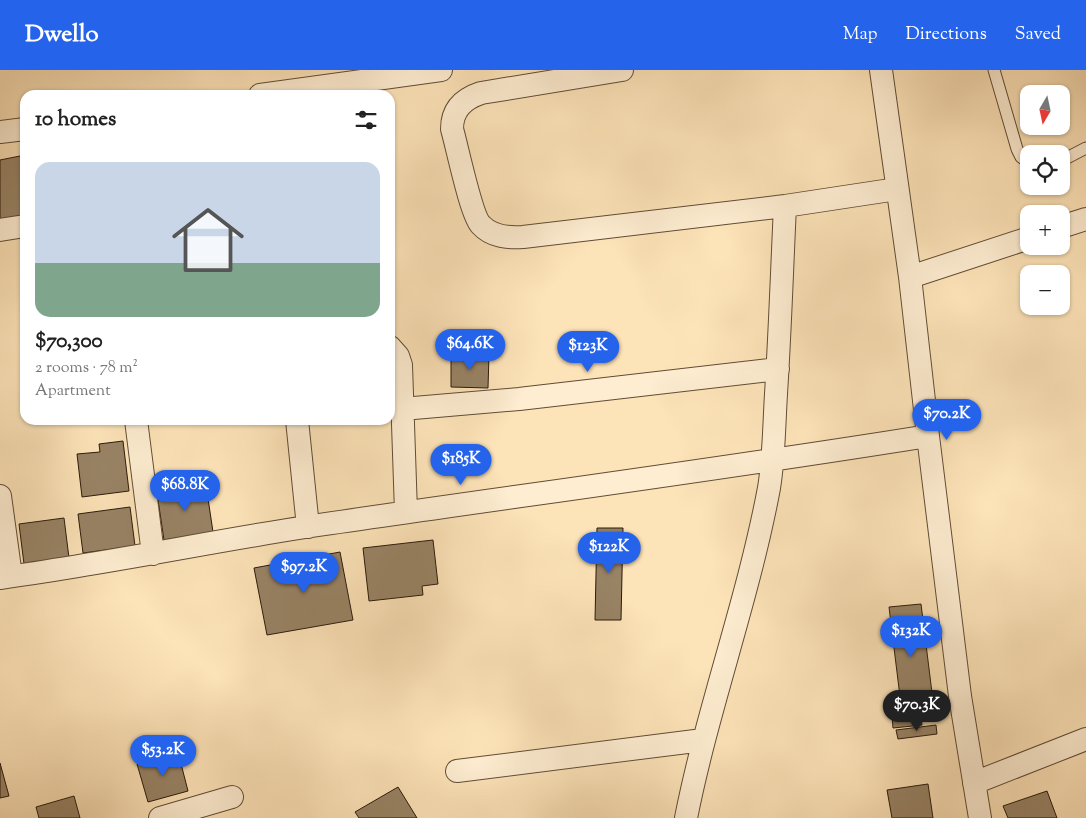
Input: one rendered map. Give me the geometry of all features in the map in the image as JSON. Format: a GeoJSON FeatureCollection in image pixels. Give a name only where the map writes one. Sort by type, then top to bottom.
{"type":"FeatureCollection","features":[{"type":"Feature","properties":{"kind":"street"},"geometry":{"type":"LineString","coordinates":[[292,90],[393,74],[441,70]]}},
{"type":"Feature","properties":{"kind":"street"},"geometry":{"type":"LineString","coordinates":[[622,70],[481,93],[472,96],[459,107],[452,121],[452,129],[479,224],[491,233],[506,238],[523,237],[785,206],[897,189]]}},
{"type":"Feature","properties":{"kind":"street"},"geometry":{"type":"LineString","coordinates":[[881,70],[910,277],[960,696],[980,818]]}},
{"type":"Feature","properties":{"kind":"street"},"geometry":{"type":"LineString","coordinates":[[0,132],[20,130]]}},
{"type":"Feature","properties":{"kind":"street"},"geometry":{"type":"LineString","coordinates":[[686,818],[704,740],[753,557],[769,488],[778,370],[785,206]]}},
{"type":"Feature","properties":{"kind":"street"},"geometry":{"type":"LineString","coordinates":[[1070,224],[1086,219]]}},
{"type":"Feature","properties":{"kind":"street"},"geometry":{"type":"LineString","coordinates":[[0,230],[20,227]]}},
{"type":"Feature","properties":{"kind":"street"},"geometry":{"type":"LineString","coordinates":[[910,277],[1020,241]]}},
{"type":"Feature","properties":{"kind":"street"},"geometry":{"type":"LineString","coordinates":[[395,353],[401,365],[406,512]]}},
{"type":"Feature","properties":{"kind":"street"},"geometry":{"type":"LineString","coordinates":[[402,409],[501,401],[778,370]]}},
{"type":"Feature","properties":{"kind":"street"},"geometry":{"type":"LineString","coordinates":[[137,425],[153,554]]}},
{"type":"Feature","properties":{"kind":"street"},"geometry":{"type":"LineString","coordinates":[[298,425],[308,527]]}},
{"type":"Feature","properties":{"kind":"street"},"geometry":{"type":"LineString","coordinates":[[0,496],[6,577],[406,512],[772,461],[928,436]]}},
{"type":"Feature","properties":{"kind":"street"},"geometry":{"type":"LineString","coordinates":[[974,783],[1086,739]]}},
{"type":"Feature","properties":{"kind":"street"},"geometry":{"type":"LineString","coordinates":[[457,770],[704,740]]}},
{"type":"Feature","properties":{"kind":"street"},"geometry":{"type":"LineString","coordinates":[[160,818],[232,797]]}},
{"type":"Feature","properties":{"kind":"lane"},"geometry":{"type":"LineString","coordinates":[[994,70],[1020,157]]}},
{"type":"Feature","properties":{"kind":"lane"},"geometry":{"type":"LineString","coordinates":[[1070,156],[1086,148]]}},
{"type":"Feature","properties":{"kind":"building"},"geometry":{"type":"Polygon","coordinates":[[[20,156],[20,216],[0,219],[0,160],[20,156]]]}},
{"type":"Feature","properties":{"kind":"building"},"geometry":{"type":"Polygon","coordinates":[[[451,355],[489,355],[488,388],[451,387],[451,355]]]}},
{"type":"Feature","properties":{"kind":"building"},"geometry":{"type":"Polygon","coordinates":[[[123,441],[129,491],[82,497],[77,454],[100,452],[99,444],[123,441]]]}},
{"type":"Feature","properties":{"kind":"building"},"geometry":{"type":"Polygon","coordinates":[[[206,485],[213,532],[164,540],[157,493],[206,485]]]}},
{"type":"Feature","properties":{"kind":"building"},"geometry":{"type":"Polygon","coordinates":[[[130,507],[135,546],[83,553],[78,514],[130,507]]]}},
{"type":"Feature","properties":{"kind":"building"},"geometry":{"type":"Polygon","coordinates":[[[64,518],[69,558],[24,564],[19,524],[64,518]]]}},
{"type":"Feature","properties":{"kind":"building"},"geometry":{"type":"Polygon","coordinates":[[[597,528],[623,528],[621,620],[595,620],[597,528]]]}},
{"type":"Feature","properties":{"kind":"building"},"geometry":{"type":"Polygon","coordinates":[[[433,540],[438,584],[422,586],[423,595],[369,601],[363,548],[433,540]]]}},
{"type":"Feature","properties":{"kind":"building"},"geometry":{"type":"Polygon","coordinates":[[[340,552],[353,620],[267,635],[254,568],[340,552]]]}},
{"type":"Feature","properties":{"kind":"building"},"geometry":{"type":"Polygon","coordinates":[[[921,604],[934,709],[902,713],[889,607],[921,604]]]}},
{"type":"Feature","properties":{"kind":"building"},"geometry":{"type":"Polygon","coordinates":[[[920,713],[922,725],[893,728],[892,715],[920,713]]]}},
{"type":"Feature","properties":{"kind":"building"},"geometry":{"type":"Polygon","coordinates":[[[936,725],[937,734],[898,739],[896,730],[936,725]]]}},
{"type":"Feature","properties":{"kind":"building"},"geometry":{"type":"Polygon","coordinates":[[[178,752],[188,791],[148,802],[137,764],[178,752]]]}},
{"type":"Feature","properties":{"kind":"building"},"geometry":{"type":"Polygon","coordinates":[[[0,763],[9,796],[0,798],[0,763]]]}},
{"type":"Feature","properties":{"kind":"building"},"geometry":{"type":"Polygon","coordinates":[[[928,784],[933,818],[892,818],[887,790],[928,784]]]}},
{"type":"Feature","properties":{"kind":"building"},"geometry":{"type":"Polygon","coordinates":[[[398,787],[417,818],[359,818],[355,812],[398,787]]]}},
{"type":"Feature","properties":{"kind":"building"},"geometry":{"type":"Polygon","coordinates":[[[1047,791],[1057,818],[1008,818],[1003,806],[1047,791]]]}},
{"type":"Feature","properties":{"kind":"building"},"geometry":{"type":"Polygon","coordinates":[[[74,796],[80,818],[39,818],[36,807],[74,796]]]}}]}
